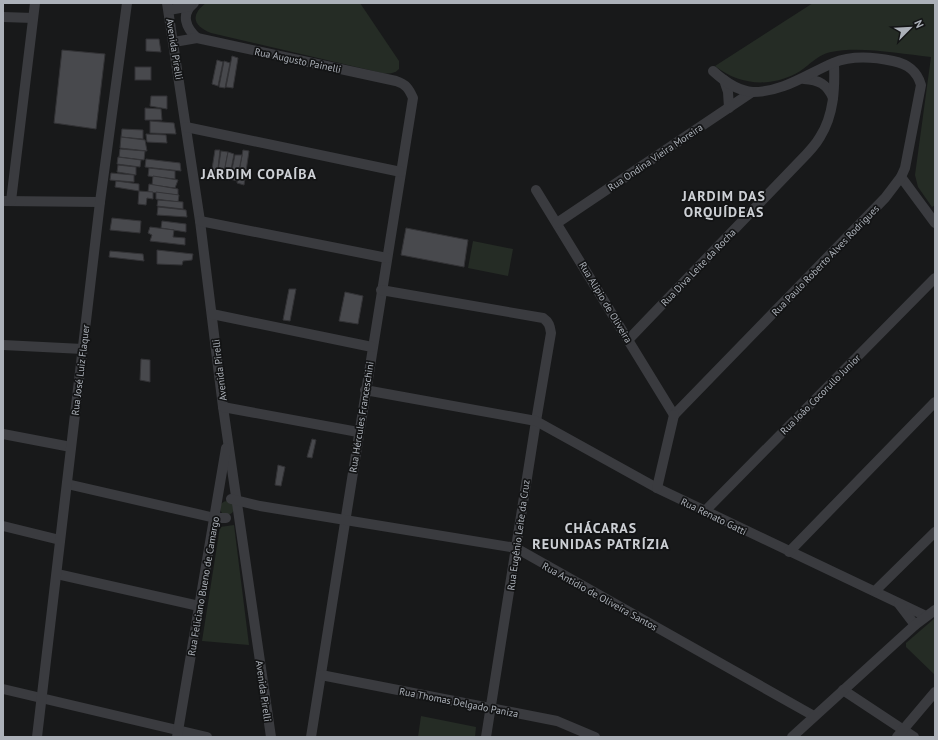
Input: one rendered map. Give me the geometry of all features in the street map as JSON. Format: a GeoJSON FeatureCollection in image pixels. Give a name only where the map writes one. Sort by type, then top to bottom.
{"type":"FeatureCollection","features":[{"type":"Feature","properties":{"kind":"street"},"geometry":{"type":"LineString","coordinates":[[35,3],[7,201],[100,202]]}},
{"type":"Feature","properties":{"kind":"street","name":"Rua José Luiz Flaquer"},"geometry":{"type":"LineString","coordinates":[[37,737],[100,202],[127,3]]}},
{"type":"Feature","properties":{"kind":"street"},"geometry":{"type":"LineString","coordinates":[[168,6],[192,4]]}},
{"type":"Feature","properties":{"kind":"street"},"geometry":{"type":"LineString","coordinates":[[192,4],[186,13],[186,22],[189,31],[197,38]]}},
{"type":"Feature","properties":{"kind":"street","name":"Avenida Pirelli"},"geometry":{"type":"LineString","coordinates":[[168,6],[200,221],[223,407],[228,436],[234,509],[271,737]]}},
{"type":"Feature","properties":{"kind":"street"},"geometry":{"type":"LineString","coordinates":[[3,17],[33,18]]}},
{"type":"Feature","properties":{"kind":"street","name":"Rua Augusto Painelli"},"geometry":{"type":"LineString","coordinates":[[174,42],[197,38],[396,81],[403,83],[409,89],[413,98]]}},
{"type":"Feature","properties":{"kind":"street","name":"Rua Paulo Roberto Alves Rodrigues"},"geometry":{"type":"LineString","coordinates":[[674,415],[885,198],[901,177],[905,168],[915,126],[921,85],[919,77],[906,65],[880,58],[857,57],[834,62]]}},
{"type":"Feature","properties":{"kind":"street"},"geometry":{"type":"LineString","coordinates":[[713,71],[736,88],[752,92],[781,87],[804,79],[834,62]]}},
{"type":"Feature","properties":{"kind":"street","name":"Rua Diva Leite da Rocha"},"geometry":{"type":"LineString","coordinates":[[628,339],[800,161],[820,137],[831,112],[835,85],[834,62]]}},
{"type":"Feature","properties":{"kind":"street"},"geometry":{"type":"LineString","coordinates":[[804,79],[816,80],[824,84],[833,98]]}},
{"type":"Feature","properties":{"kind":"street"},"geometry":{"type":"LineString","coordinates":[[724,80],[728,92],[729,108]]}},
{"type":"Feature","properties":{"kind":"street","name":"Rua Ondina Vieira Moreira"},"geometry":{"type":"LineString","coordinates":[[557,223],[752,92]]}},
{"type":"Feature","properties":{"kind":"street","name":"Rua Hércules Franceschini"},"geometry":{"type":"LineString","coordinates":[[311,737],[346,520],[358,432],[413,98]]}},
{"type":"Feature","properties":{"kind":"street"},"geometry":{"type":"LineString","coordinates":[[186,127],[401,172]]}},
{"type":"Feature","properties":{"kind":"street"},"geometry":{"type":"LineString","coordinates":[[901,177],[935,223]]}},
{"type":"Feature","properties":{"kind":"street","name":"Rua Alípio de Oliveira"},"geometry":{"type":"LineString","coordinates":[[536,190],[674,415]]}},
{"type":"Feature","properties":{"kind":"street"},"geometry":{"type":"LineString","coordinates":[[200,221],[387,258]]}},
{"type":"Feature","properties":{"kind":"street","name":"Rua João Cocorullo Junior"},"geometry":{"type":"LineString","coordinates":[[705,511],[935,278]]}},
{"type":"Feature","properties":{"kind":"street","name":"Rua Eugênio Leite da Cruz"},"geometry":{"type":"LineString","coordinates":[[381,290],[543,318],[548,322],[551,333],[492,708],[486,737]]}},
{"type":"Feature","properties":{"kind":"street"},"geometry":{"type":"LineString","coordinates":[[212,314],[372,347]]}},
{"type":"Feature","properties":{"kind":"street"},"geometry":{"type":"LineString","coordinates":[[3,345],[83,349]]}},
{"type":"Feature","properties":{"kind":"street","name":"Rua Renato Gatti"},"geometry":{"type":"LineString","coordinates":[[365,390],[536,421],[657,488],[926,616]]}},
{"type":"Feature","properties":{"kind":"street"},"geometry":{"type":"LineString","coordinates":[[789,552],[935,402]]}},
{"type":"Feature","properties":{"kind":"street"},"geometry":{"type":"LineString","coordinates":[[223,407],[358,432]]}},
{"type":"Feature","properties":{"kind":"street"},"geometry":{"type":"LineString","coordinates":[[657,488],[674,415]]}},
{"type":"Feature","properties":{"kind":"street"},"geometry":{"type":"LineString","coordinates":[[3,434],[70,447]]}},
{"type":"Feature","properties":{"kind":"street","name":"Rua Feliciano Bueno de Camargo"},"geometry":{"type":"LineString","coordinates":[[177,733],[228,436]]}},
{"type":"Feature","properties":{"kind":"street"},"geometry":{"type":"LineString","coordinates":[[67,484],[215,518],[234,509],[260,506]]}},
{"type":"Feature","properties":{"kind":"street"},"geometry":{"type":"LineString","coordinates":[[224,498],[234,509],[221,516],[217,506],[219,501],[224,498]]}},
{"type":"Feature","properties":{"kind":"street","name":"Rua Antidio de Oliveira Santos"},"geometry":{"type":"LineString","coordinates":[[234,509],[260,506],[516,548],[814,716]]}},
{"type":"Feature","properties":{"kind":"street"},"geometry":{"type":"LineString","coordinates":[[3,526],[60,540]]}},
{"type":"Feature","properties":{"kind":"street"},"geometry":{"type":"LineString","coordinates":[[875,591],[935,532]]}},
{"type":"Feature","properties":{"kind":"street"},"geometry":{"type":"LineString","coordinates":[[57,574],[199,606]]}},
{"type":"Feature","properties":{"kind":"street","name":"Rua Renato Gatti"},"geometry":{"type":"LineString","coordinates":[[898,602],[915,625]]}},
{"type":"Feature","properties":{"kind":"street"},"geometry":{"type":"LineString","coordinates":[[792,737],[915,625],[935,610]]}},
{"type":"Feature","properties":{"kind":"street","name":"Rua Thomas Delgado Paniza"},"geometry":{"type":"LineString","coordinates":[[321,675],[557,721],[595,737]]}},
{"type":"Feature","properties":{"kind":"street"},"geometry":{"type":"LineString","coordinates":[[3,689],[177,733],[207,737]]}},
{"type":"Feature","properties":{"kind":"street"},"geometry":{"type":"LineString","coordinates":[[843,690],[900,734],[914,737]]}},
{"type":"Feature","properties":{"kind":"street"},"geometry":{"type":"LineString","coordinates":[[900,734],[935,692]]}},
{"type":"Feature","properties":{"kind":"shaded area"},"geometry":{"type":"Polygon","coordinates":[[[206,3],[360,3],[399,61],[399,69],[395,72],[387,74],[211,33],[200,27],[196,20],[198,12],[206,3]]]}},
{"type":"Feature","properties":{"kind":"shaded area"},"geometry":{"type":"Polygon","coordinates":[[[813,3],[935,3],[935,205],[932,207],[918,187],[915,175],[931,57],[868,50],[843,50],[820,56],[804,69],[795,74],[774,81],[763,82],[753,82],[733,77],[715,66],[813,3]]]}},
{"type":"Feature","properties":{"kind":"shaded area"},"geometry":{"type":"Polygon","coordinates":[[[473,241],[513,249],[508,276],[468,268],[473,241]]]}},
{"type":"Feature","properties":{"kind":"shaded area"},"geometry":{"type":"Polygon","coordinates":[[[224,501],[230,501],[234,505],[234,511],[230,515],[224,515],[220,511],[220,505],[224,501]]]}},
{"type":"Feature","properties":{"kind":"shaded area"},"geometry":{"type":"Polygon","coordinates":[[[234,525],[249,645],[202,641],[220,527],[234,525]]]}},
{"type":"Feature","properties":{"kind":"shaded area"},"geometry":{"type":"Polygon","coordinates":[[[935,618],[935,675],[906,647],[906,643],[935,618]]]}},
{"type":"Feature","properties":{"kind":"shaded area"},"geometry":{"type":"Polygon","coordinates":[[[421,716],[476,727],[475,737],[418,737],[421,716]]]}},
{"type":"Feature","properties":{"kind":"building"},"geometry":{"type":"Polygon","coordinates":[[[146,39],[159,39],[161,52],[146,51],[146,39]]]}},
{"type":"Feature","properties":{"kind":"building"},"geometry":{"type":"Polygon","coordinates":[[[62,50],[105,54],[96,129],[54,123],[62,50]]]}},
{"type":"Feature","properties":{"kind":"building"},"geometry":{"type":"Polygon","coordinates":[[[232,56],[238,58],[233,88],[226,87],[232,56]]]}},
{"type":"Feature","properties":{"kind":"building"},"geometry":{"type":"Polygon","coordinates":[[[217,60],[223,62],[218,86],[212,84],[217,60]]]}},
{"type":"Feature","properties":{"kind":"building"},"geometry":{"type":"Polygon","coordinates":[[[224,61],[230,63],[225,88],[219,87],[224,61]]]}},
{"type":"Feature","properties":{"kind":"building"},"geometry":{"type":"Polygon","coordinates":[[[135,67],[151,67],[151,80],[135,80],[135,67]]]}},
{"type":"Feature","properties":{"kind":"building"},"geometry":{"type":"Polygon","coordinates":[[[151,96],[167,96],[167,109],[150,106],[151,96]]]}},
{"type":"Feature","properties":{"kind":"building"},"geometry":{"type":"Polygon","coordinates":[[[145,108],[161,109],[162,120],[145,120],[145,108]]]}},
{"type":"Feature","properties":{"kind":"building"},"geometry":{"type":"Polygon","coordinates":[[[150,121],[174,123],[176,134],[150,133],[150,121]]]}},
{"type":"Feature","properties":{"kind":"building"},"geometry":{"type":"Polygon","coordinates":[[[122,129],[143,130],[143,139],[121,137],[122,129]]]}},
{"type":"Feature","properties":{"kind":"building"},"geometry":{"type":"Polygon","coordinates":[[[146,134],[166,135],[167,143],[147,142],[146,134]]]}},
{"type":"Feature","properties":{"kind":"building"},"geometry":{"type":"Polygon","coordinates":[[[121,137],[145,140],[147,151],[120,148],[121,137]]]}},
{"type":"Feature","properties":{"kind":"building"},"geometry":{"type":"Polygon","coordinates":[[[120,149],[145,151],[144,160],[119,157],[120,149]]]}},
{"type":"Feature","properties":{"kind":"building"},"geometry":{"type":"Polygon","coordinates":[[[215,150],[220,150],[217,177],[211,175],[215,150]]]}},
{"type":"Feature","properties":{"kind":"building"},"geometry":{"type":"Polygon","coordinates":[[[243,150],[249,151],[244,185],[237,183],[243,150]]]}},
{"type":"Feature","properties":{"kind":"building"},"geometry":{"type":"Polygon","coordinates":[[[221,151],[228,152],[223,178],[217,177],[221,151]]]}},
{"type":"Feature","properties":{"kind":"building"},"geometry":{"type":"Polygon","coordinates":[[[228,152],[234,154],[229,180],[223,178],[228,152]]]}},
{"type":"Feature","properties":{"kind":"building"},"geometry":{"type":"Polygon","coordinates":[[[235,155],[242,155],[237,181],[230,179],[235,155]]]}},
{"type":"Feature","properties":{"kind":"building"},"geometry":{"type":"Polygon","coordinates":[[[118,157],[141,160],[140,167],[117,164],[118,157]]]}},
{"type":"Feature","properties":{"kind":"building"},"geometry":{"type":"Polygon","coordinates":[[[146,159],[180,163],[181,171],[145,167],[146,159]]]}},
{"type":"Feature","properties":{"kind":"building"},"geometry":{"type":"Polygon","coordinates":[[[118,165],[136,167],[136,175],[117,172],[118,165]]]}},
{"type":"Feature","properties":{"kind":"building"},"geometry":{"type":"Polygon","coordinates":[[[149,168],[175,171],[175,179],[148,176],[149,168]]]}},
{"type":"Feature","properties":{"kind":"building"},"geometry":{"type":"Polygon","coordinates":[[[111,173],[134,175],[134,182],[110,180],[111,173]]]}},
{"type":"Feature","properties":{"kind":"building"},"geometry":{"type":"Polygon","coordinates":[[[153,176],[178,180],[175,188],[152,185],[153,176]]]}},
{"type":"Feature","properties":{"kind":"building"},"geometry":{"type":"Polygon","coordinates":[[[116,181],[139,184],[139,191],[115,187],[116,181]]]}},
{"type":"Feature","properties":{"kind":"building"},"geometry":{"type":"Polygon","coordinates":[[[149,184],[178,189],[178,195],[148,192],[149,184]]]}},
{"type":"Feature","properties":{"kind":"building"},"geometry":{"type":"Polygon","coordinates":[[[139,191],[153,192],[153,199],[147,198],[146,205],[138,204],[139,191]]]}},
{"type":"Feature","properties":{"kind":"building"},"geometry":{"type":"Polygon","coordinates":[[[156,192],[179,195],[178,202],[156,199],[156,192]]]}},
{"type":"Feature","properties":{"kind":"building"},"geometry":{"type":"Polygon","coordinates":[[[158,200],[183,202],[183,209],[157,206],[158,200]]]}},
{"type":"Feature","properties":{"kind":"building"},"geometry":{"type":"Polygon","coordinates":[[[158,207],[186,210],[187,217],[157,215],[158,207]]]}},
{"type":"Feature","properties":{"kind":"building"},"geometry":{"type":"Polygon","coordinates":[[[112,218],[141,221],[140,233],[110,230],[112,218]]]}},
{"type":"Feature","properties":{"kind":"building"},"geometry":{"type":"Polygon","coordinates":[[[162,221],[186,224],[186,232],[161,228],[162,221]]]}},
{"type":"Feature","properties":{"kind":"building"},"geometry":{"type":"Polygon","coordinates":[[[150,227],[174,230],[173,237],[185,238],[185,245],[150,241],[152,235],[148,233],[150,227]]]}},
{"type":"Feature","properties":{"kind":"building"},"geometry":{"type":"Polygon","coordinates":[[[406,228],[468,240],[464,267],[401,255],[406,228]]]}},
{"type":"Feature","properties":{"kind":"building"},"geometry":{"type":"Polygon","coordinates":[[[157,250],[193,254],[192,260],[183,261],[182,265],[157,264],[157,250]]]}},
{"type":"Feature","properties":{"kind":"building"},"geometry":{"type":"Polygon","coordinates":[[[110,251],[143,254],[144,261],[109,257],[110,251]]]}},
{"type":"Feature","properties":{"kind":"building"},"geometry":{"type":"Polygon","coordinates":[[[289,289],[296,289],[290,321],[283,320],[289,289]]]}},
{"type":"Feature","properties":{"kind":"building"},"geometry":{"type":"Polygon","coordinates":[[[345,292],[363,296],[358,324],[339,321],[345,292]]]}},
{"type":"Feature","properties":{"kind":"building"},"geometry":{"type":"Polygon","coordinates":[[[141,359],[150,360],[150,382],[140,380],[141,359]]]}},
{"type":"Feature","properties":{"kind":"building"},"geometry":{"type":"Polygon","coordinates":[[[312,439],[316,440],[312,458],[307,457],[312,439]]]}},
{"type":"Feature","properties":{"kind":"building"},"geometry":{"type":"Polygon","coordinates":[[[278,465],[285,467],[281,486],[275,485],[278,465]]]}},
{"type":"Feature","properties":{"kind":"district","name":"JARDIM COPAÍBA"},"geometry":{"type":"Point","coordinates":[259,174]}},
{"type":"Feature","properties":{"kind":"district","name":"JARDIM DAS ORQUÍDEAS"},"geometry":{"type":"Point","coordinates":[724,204]}},
{"type":"Feature","properties":{"kind":"district","name":"CHÁCARAS REUNIDAS PATRÍZIA"},"geometry":{"type":"Point","coordinates":[601,536]}}]}
